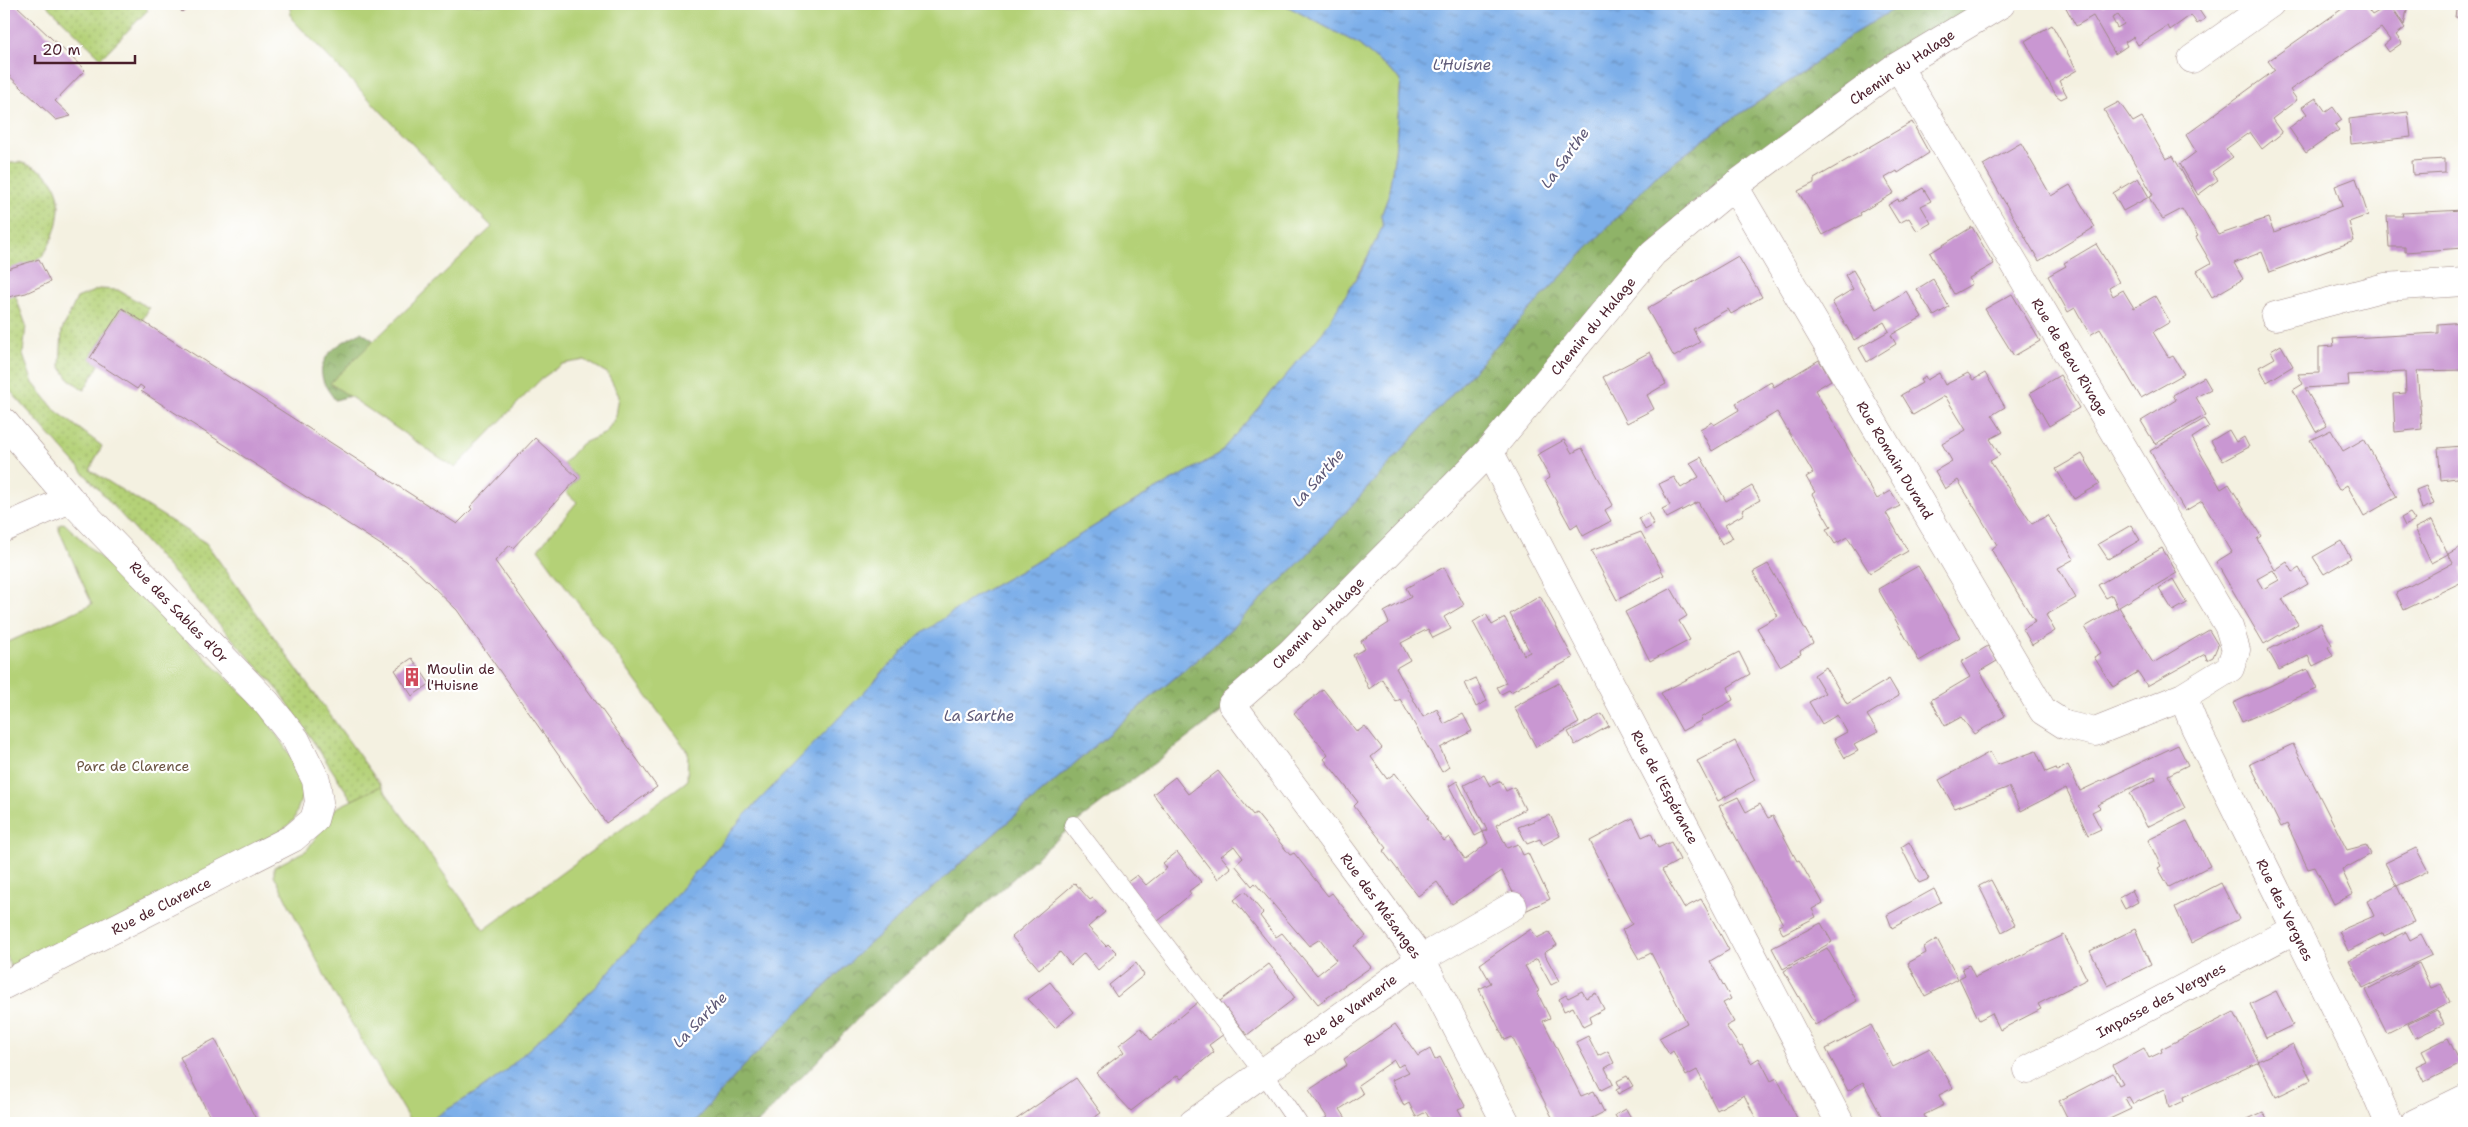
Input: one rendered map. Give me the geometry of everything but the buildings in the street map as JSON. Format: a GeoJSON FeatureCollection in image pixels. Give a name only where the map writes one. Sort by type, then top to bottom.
{"type":"FeatureCollection","features":[{"type":"Feature","properties":{"kind":"street","name":"Chemin du Halage"},"geometry":{"type":"LineString","coordinates":[[1232,704],[1289,654],[1489,451],[1653,253],[1734,186],[1898,66],[2001,4]]}},
{"type":"Feature","properties":{"kind":"street"},"geometry":{"type":"LineString","coordinates":[[2192,59],[2270,4]]}},
{"type":"Feature","properties":{"kind":"street","name":"Rue de Beau Rivage"},"geometry":{"type":"LineString","coordinates":[[1898,66],[2229,627],[2236,650]]}},
{"type":"Feature","properties":{"kind":"street","name":"Rue Romain Durand"},"geometry":{"type":"LineString","coordinates":[[1734,186],[2043,711],[2065,725],[2095,732],[2183,697],[2230,668],[2236,650]]}},
{"type":"Feature","properties":{"kind":"street"},"geometry":{"type":"LineString","coordinates":[[2275,316],[2385,287],[2464,282]]}},
{"type":"Feature","properties":{"kind":"street","name":"Rue des Sables d'Or"},"geometry":{"type":"LineString","coordinates":[[4,422],[70,499],[272,709],[296,740],[316,780],[319,802],[314,820]]}},
{"type":"Feature","properties":{"kind":"street","name":"Rue de l'Espérance"},"geometry":{"type":"LineString","coordinates":[[1489,451],[1840,1123]]}},
{"type":"Feature","properties":{"kind":"street"},"geometry":{"type":"LineString","coordinates":[[4,528],[70,499]]}},
{"type":"Feature","properties":{"kind":"street","name":"Rue des Vergnes"},"geometry":{"type":"LineString","coordinates":[[2183,697],[2294,930],[2369,1078],[2389,1123]]}},
{"type":"Feature","properties":{"kind":"street","name":"Rue des Mésanges"},"geometry":{"type":"LineString","coordinates":[[1232,704],[1421,959],[1506,1123]]}},
{"type":"Feature","properties":{"kind":"street","name":"Rue de Clarence"},"geometry":{"type":"LineString","coordinates":[[4,985],[294,838],[314,820]]}},
{"type":"Feature","properties":{"kind":"street","name":"Rue de Vannerie"},"geometry":{"type":"LineString","coordinates":[[1193,1123],[1421,959],[1513,906]]}},
{"type":"Feature","properties":{"kind":"street","name":"Impasse des Vergnes"},"geometry":{"type":"LineString","coordinates":[[2028,1070],[2294,930]]}},
{"type":"Feature","properties":{"kind":"street"},"geometry":{"type":"LineString","coordinates":[[2415,1123],[2464,1099]]}},
{"type":"Feature","properties":{"kind":"lane"},"geometry":{"type":"LineString","coordinates":[[1073,825],[1263,1072],[1298,1123]]}},
{"type":"Feature","properties":{"kind":"green space"},"geometry":{"type":"Polygon","coordinates":[[[46,4],[142,4],[148,10],[101,58],[46,4]]]}},
{"type":"Feature","properties":{"kind":"green space"},"geometry":{"type":"Polygon","coordinates":[[[289,4],[1283,4],[1358,44],[1401,80],[1395,153],[1388,197],[1381,216],[1383,226],[1381,233],[1323,332],[1218,455],[1140,498],[1031,565],[974,597],[886,668],[838,721],[744,816],[596,987],[503,1073],[480,1090],[425,1123],[411,1123],[333,992],[274,875],[274,867],[307,850],[336,808],[381,786],[484,930],[687,781],[688,752],[538,549],[577,502],[566,492],[578,478],[563,464],[581,444],[606,433],[616,416],[619,396],[607,373],[585,360],[562,364],[541,379],[455,468],[330,383],[492,227],[292,19],[289,4]]]}},
{"type":"Feature","properties":{"kind":"green space"},"geometry":{"type":"Polygon","coordinates":[[[1902,4],[2001,4],[1653,253],[1489,451],[1232,704],[1073,825],[864,1012],[758,1123],[693,1123],[744,1066],[864,948],[1131,714],[1212,647],[1305,557],[1503,338],[1655,177],[1723,125],[1799,75],[1853,34],[1902,4]]]}},
{"type":"Feature","properties":{"kind":"green space"},"geometry":{"type":"Polygon","coordinates":[[[19,162],[41,171],[49,177],[58,193],[58,214],[52,239],[40,258],[28,265],[4,270],[4,164],[19,162]]]}},
{"type":"Feature","properties":{"kind":"green space"},"geometry":{"type":"Polygon","coordinates":[[[99,289],[118,290],[149,308],[142,321],[122,308],[90,358],[99,365],[84,390],[69,379],[60,366],[62,330],[77,298],[99,289]]]}},
{"type":"Feature","properties":{"kind":"green space"},"geometry":{"type":"Polygon","coordinates":[[[15,295],[26,325],[23,355],[33,383],[55,410],[102,446],[90,470],[206,543],[382,787],[352,800],[281,693],[4,384],[4,298],[15,295]]]}},
{"type":"Feature","properties":{"kind":"green space"},"geometry":{"type":"Polygon","coordinates":[[[361,332],[373,340],[379,357],[362,393],[335,400],[323,380],[323,363],[327,356],[339,345],[361,332]]]}},
{"type":"Feature","properties":{"kind":"green space","name":"Parc de Clarence"},"geometry":{"type":"Polygon","coordinates":[[[64,523],[261,711],[307,781],[294,820],[270,841],[14,973],[4,952],[4,644],[92,604],[59,530],[59,525],[64,523]]]}},
{"type":"Feature","properties":{"kind":"water","name":"La Sarthe"},"geometry":{"type":"Polygon","coordinates":[[[1283,4],[1902,4],[1853,34],[1799,75],[1723,125],[1655,177],[1503,338],[1305,557],[1212,647],[1131,714],[864,948],[744,1066],[693,1123],[425,1123],[480,1090],[503,1073],[596,987],[744,816],[917,637],[974,597],[1031,565],[1140,498],[1218,455],[1323,332],[1360,272],[1383,226],[1381,216],[1388,197],[1395,153],[1401,80],[1358,44],[1283,4]]]}},
{"type":"Feature","properties":{"kind":"place","name":"Moulin de l'Huisne"},"geometry":{"type":"Point","coordinates":[412,677]}},
{"type":"Feature","properties":{"kind":"water label","name":"L'Huisne"},"geometry":{"type":"Point","coordinates":[1462,65]}}]}
